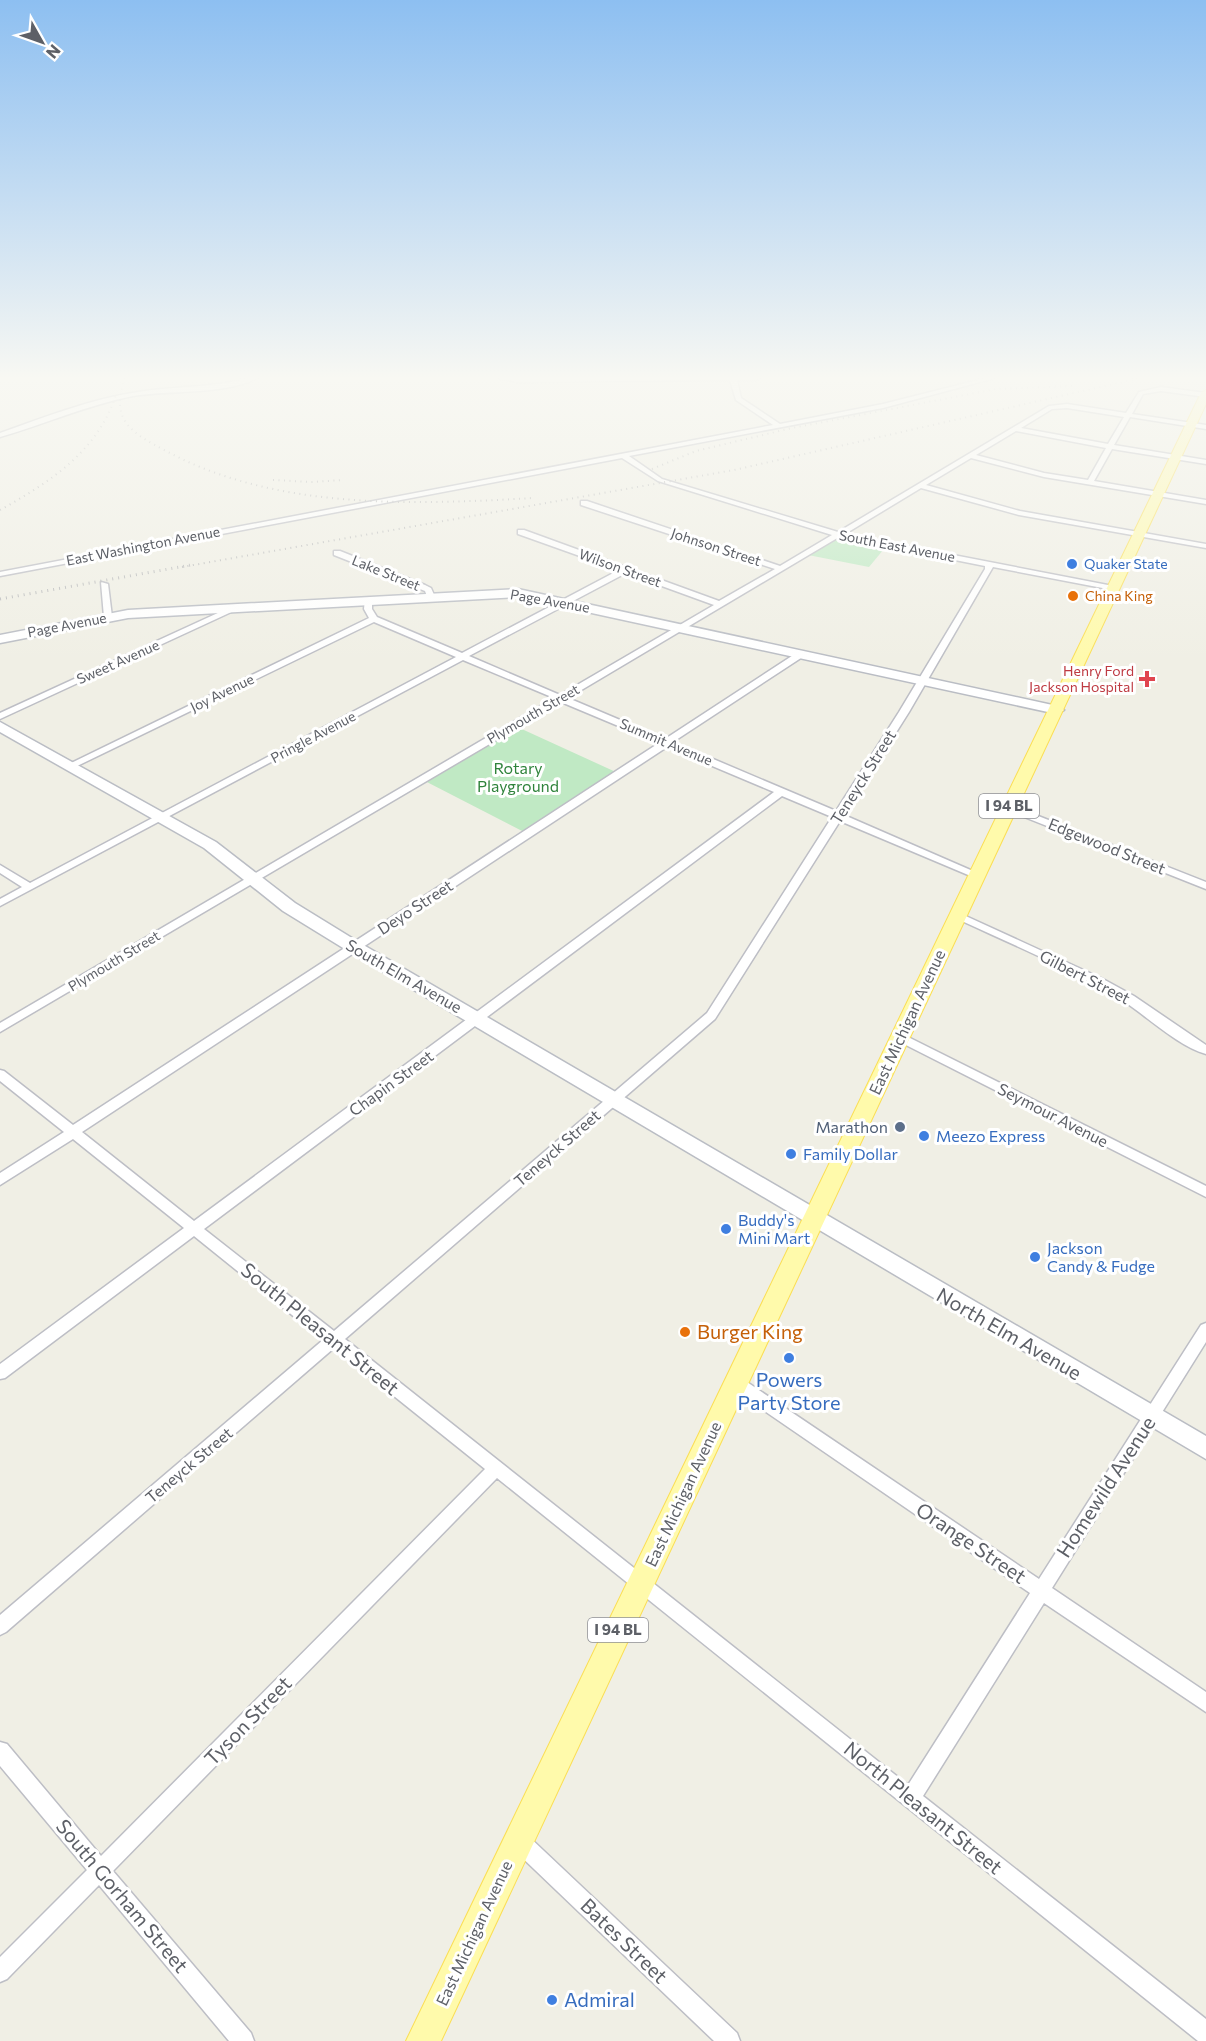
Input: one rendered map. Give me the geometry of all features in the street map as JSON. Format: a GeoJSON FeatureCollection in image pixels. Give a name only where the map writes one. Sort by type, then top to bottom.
{"type":"FeatureCollection","features":[{"type":"Feature","properties":{"kind":"main road","name":"East Michigan Avenue"},"geometry":{"type":"LineString","coordinates":[[423,2041],[1168,473]]}},
{"type":"Feature","properties":{"kind":"street","name":"East Washington Avenue"},"geometry":{"type":"LineString","coordinates":[[0,574],[527,473]]}},
{"type":"Feature","properties":{"kind":"street","name":"South East Avenue"},"geometry":{"type":"LineString","coordinates":[[650,473],[660,480],[838,535],[1113,588]]}},
{"type":"Feature","properties":{"kind":"street","name":"Plymouth Street"},"geometry":{"type":"LineString","coordinates":[[0,1028],[942,473]]}},
{"type":"Feature","properties":{"kind":"street"},"geometry":{"type":"LineString","coordinates":[[1040,473],[1206,502]]}},
{"type":"Feature","properties":{"kind":"street"},"geometry":{"type":"LineString","coordinates":[[1090,482],[1095,473]]}},
{"type":"Feature","properties":{"kind":"street"},"geometry":{"type":"LineString","coordinates":[[921,486],[1009,511],[1206,546]]}},
{"type":"Feature","properties":{"kind":"street","name":"Johnson Street"},"geometry":{"type":"LineString","coordinates":[[584,503],[780,568]]}},
{"type":"Feature","properties":{"kind":"street","name":"Wilson Street"},"geometry":{"type":"LineString","coordinates":[[521,532],[719,604]]}},
{"type":"Feature","properties":{"kind":"street","name":"Lake Street"},"geometry":{"type":"LineString","coordinates":[[337,553],[422,587],[428,590],[431,597]]}},
{"type":"Feature","properties":{"kind":"street","name":"Teneyck Street"},"geometry":{"type":"LineString","coordinates":[[0,1626],[711,1016],[904,712],[989,569],[989,564]]}},
{"type":"Feature","properties":{"kind":"street","name":"Pringle Avenue"},"geometry":{"type":"LineString","coordinates":[[0,903],[625,570]]}},
{"type":"Feature","properties":{"kind":"street"},"geometry":{"type":"LineString","coordinates":[[104,584],[108,616]]}},
{"type":"Feature","properties":{"kind":"street","name":"Page Avenue"},"geometry":{"type":"LineString","coordinates":[[0,639],[108,616],[511,593],[565,602],[1057,710]]}},
{"type":"Feature","properties":{"kind":"street"},"geometry":{"type":"LineString","coordinates":[[368,600],[368,609],[374,619]]}},
{"type":"Feature","properties":{"kind":"street","name":"Sweet Avenue"},"geometry":{"type":"LineString","coordinates":[[0,716],[236,608]]}},
{"type":"Feature","properties":{"kind":"street","name":"Summit Avenue"},"geometry":{"type":"LineString","coordinates":[[374,619],[977,875]]}},
{"type":"Feature","properties":{"kind":"street","name":"Joy Avenue"},"geometry":{"type":"LineString","coordinates":[[70,766],[374,619]]}},
{"type":"Feature","properties":{"kind":"street","name":"Deyo Street"},"geometry":{"type":"LineString","coordinates":[[0,1180],[801,654]]}},
{"type":"Feature","properties":{"kind":"street","name":"South Elm Avenue"},"geometry":{"type":"LineString","coordinates":[[0,726],[210,845],[289,907],[813,1219]]}},
{"type":"Feature","properties":{"kind":"street","name":"Chapin Street"},"geometry":{"type":"LineString","coordinates":[[0,1373],[781,792]]}},
{"type":"Feature","properties":{"kind":"street","name":"Edgewood Street"},"geometry":{"type":"LineString","coordinates":[[1008,807],[1206,885]]}},
{"type":"Feature","properties":{"kind":"street"},"geometry":{"type":"LineString","coordinates":[[0,868],[30,887]]}},
{"type":"Feature","properties":{"kind":"street","name":"Gilbert Street"},"geometry":{"type":"LineString","coordinates":[[957,915],[1101,982],[1133,1000],[1194,1044],[1206,1050]]}},
{"type":"Feature","properties":{"kind":"street","name":"Seymour Avenue"},"geometry":{"type":"LineString","coordinates":[[900,1037],[1206,1192]]}},
{"type":"Feature","properties":{"kind":"street","name":"South Pleasant Street"},"geometry":{"type":"LineString","coordinates":[[0,1074],[641,1583]]}},
{"type":"Feature","properties":{"kind":"street","name":"North Elm Avenue"},"geometry":{"type":"LineString","coordinates":[[813,1219],[1206,1448]]}},
{"type":"Feature","properties":{"kind":"street","name":"Homewild Avenue"},"geometry":{"type":"LineString","coordinates":[[911,1798],[1206,1329]]}},
{"type":"Feature","properties":{"kind":"street","name":"Orange Street"},"geometry":{"type":"LineString","coordinates":[[735,1383],[1206,1703]]}},
{"type":"Feature","properties":{"kind":"street","name":"Tyson Street"},"geometry":{"type":"LineString","coordinates":[[0,1972],[495,1469]]}},
{"type":"Feature","properties":{"kind":"street","name":"North Pleasant Street"},"geometry":{"type":"LineString","coordinates":[[641,1583],[1206,2033]]}},
{"type":"Feature","properties":{"kind":"street","name":"South Gorham Street"},"geometry":{"type":"LineString","coordinates":[[0,1751],[243,2041]]}},
{"type":"Feature","properties":{"kind":"street","name":"Bates Street"},"geometry":{"type":"LineString","coordinates":[[519,1840],[729,2041]]}},
{"type":"Feature","properties":{"kind":"green space"},"geometry":{"type":"Polygon","coordinates":[[[836,539],[884,549],[869,567],[808,555],[836,539]]]}},
{"type":"Feature","properties":{"kind":"green space","name":"Rotary Playground"},"geometry":{"type":"Polygon","coordinates":[[[513,725],[618,773],[526,833],[421,779],[513,725]]]}},
{"type":"Feature","properties":{"kind":"railway"},"geometry":{"type":"LineString","coordinates":[[0,510],[57,473]]}},
{"type":"Feature","properties":{"kind":"railway"},"geometry":{"type":"LineString","coordinates":[[218,473],[298,494],[345,499],[440,502],[533,498]]}},
{"type":"Feature","properties":{"kind":"railway"},"geometry":{"type":"LineString","coordinates":[[182,567],[716,473]]}},
{"type":"Feature","properties":{"kind":"railway"},"geometry":{"type":"LineString","coordinates":[[273,480],[312,482],[343,480]]}},
{"type":"Feature","properties":{"kind":"railway"},"geometry":{"type":"LineString","coordinates":[[0,599],[191,565]]}},
{"type":"Feature","properties":{"kind":"place","name":"Quaker State"},"geometry":{"type":"Point","coordinates":[1072,564]}},
{"type":"Feature","properties":{"kind":"place","name":"China King"},"geometry":{"type":"Point","coordinates":[1073,596]}},
{"type":"Feature","properties":{"kind":"place","name":"Henry Ford Jackson Hospital"},"geometry":{"type":"Point","coordinates":[1147,679]}},
{"type":"Feature","properties":{"kind":"place","name":"Marathon"},"geometry":{"type":"Point","coordinates":[900,1127]}},
{"type":"Feature","properties":{"kind":"place","name":"Meezo Express"},"geometry":{"type":"Point","coordinates":[924,1136]}},
{"type":"Feature","properties":{"kind":"place","name":"Family Dollar"},"geometry":{"type":"Point","coordinates":[791,1154]}},
{"type":"Feature","properties":{"kind":"place","name":"Buddy's Mini Mart"},"geometry":{"type":"Point","coordinates":[726,1229]}},
{"type":"Feature","properties":{"kind":"place","name":"Jackson Candy & Fudge"},"geometry":{"type":"Point","coordinates":[1035,1257]}},
{"type":"Feature","properties":{"kind":"place","name":"Burger King"},"geometry":{"type":"Point","coordinates":[685,1332]}},
{"type":"Feature","properties":{"kind":"place","name":"Powers Party Store"},"geometry":{"type":"Point","coordinates":[789,1358]}},
{"type":"Feature","properties":{"kind":"place","name":"Admiral"},"geometry":{"type":"Point","coordinates":[552,2000]}}]}
